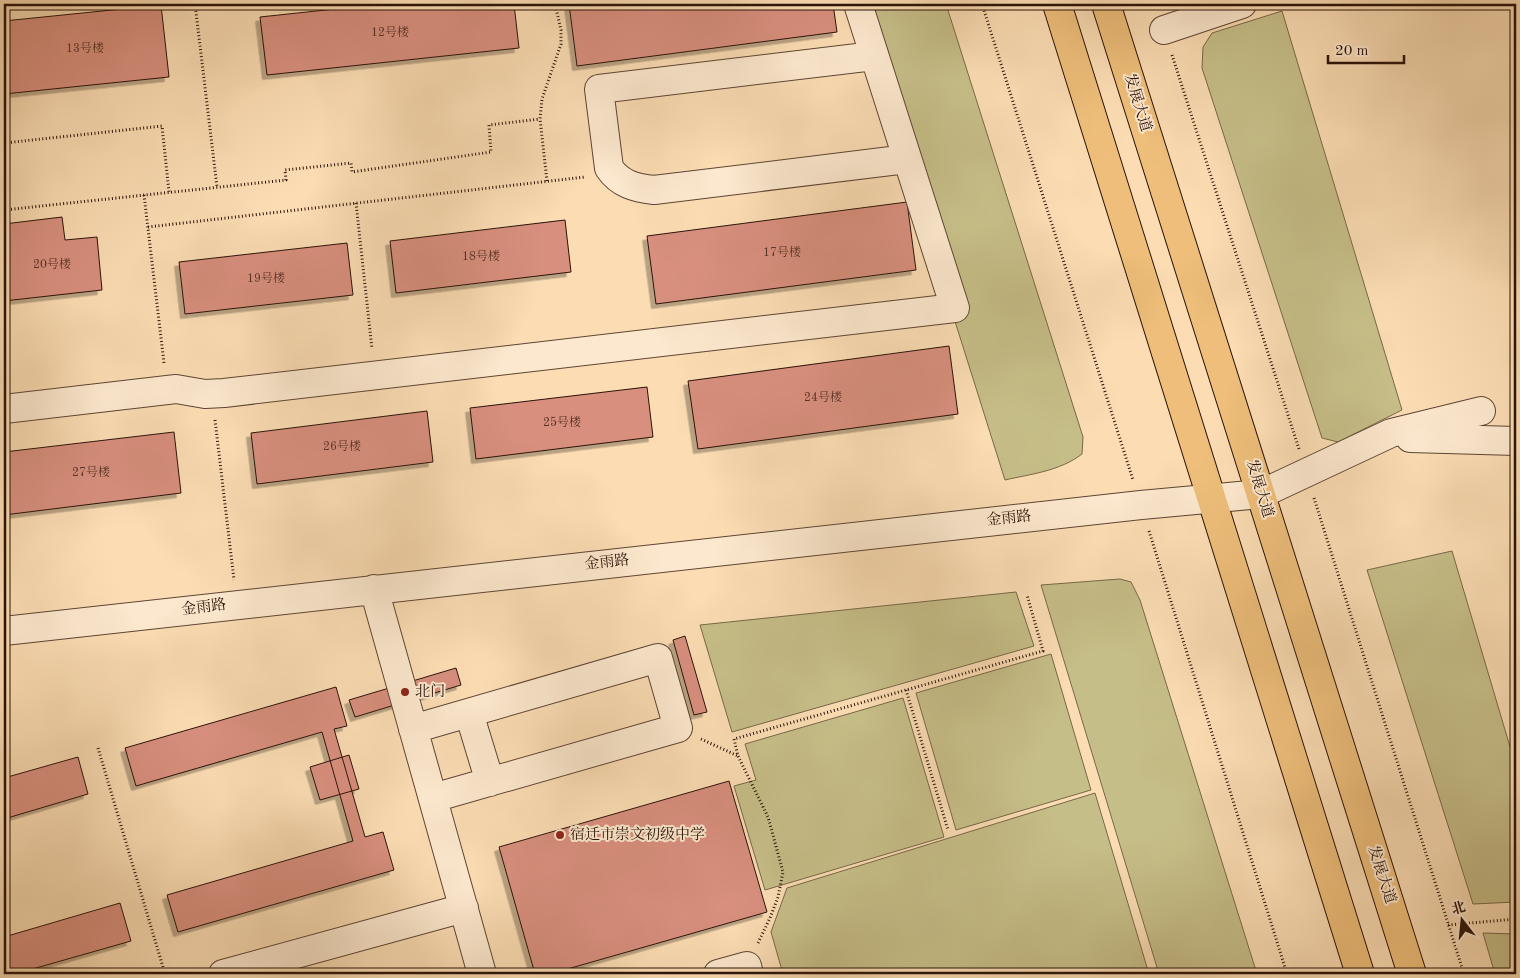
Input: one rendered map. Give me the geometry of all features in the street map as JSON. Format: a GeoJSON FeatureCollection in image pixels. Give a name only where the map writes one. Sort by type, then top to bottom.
{"type":"FeatureCollection","features":[{"type":"Feature","properties":{"kind":"main road"},"geometry":{"type":"LineString","coordinates":[[1057,4],[1360,974]]}},
{"type":"Feature","properties":{"kind":"main road","name":"发展大道"},"geometry":{"type":"LineString","coordinates":[[1106,4],[1412,974]]}},
{"type":"Feature","properties":{"kind":"street"},"geometry":{"type":"LineString","coordinates":[[4,409],[176,389],[212,394],[955,308],[858,4]]}},
{"type":"Feature","properties":{"kind":"street"},"geometry":{"type":"LineString","coordinates":[[1164,30],[1242,4]]}},
{"type":"Feature","properties":{"kind":"street"},"geometry":{"type":"LineString","coordinates":[[874,56],[599,89],[609,168],[613,174],[627,184],[641,189],[654,190],[907,159]]}},
{"type":"Feature","properties":{"kind":"street"},"geometry":{"type":"LineString","coordinates":[[1260,494],[1391,433],[1481,411]]}},
{"type":"Feature","properties":{"kind":"street"},"geometry":{"type":"LineString","coordinates":[[1383,437],[1516,442]]}},
{"type":"Feature","properties":{"kind":"street","name":"金雨路"},"geometry":{"type":"LineString","coordinates":[[4,631],[1210,497],[1260,494]]}},
{"type":"Feature","properties":{"kind":"street"},"geometry":{"type":"LineString","coordinates":[[374,589],[482,974]]}},
{"type":"Feature","properties":{"kind":"street"},"geometry":{"type":"LineString","coordinates":[[414,729],[658,658],[678,728],[433,798]]}},
{"type":"Feature","properties":{"kind":"street"},"geometry":{"type":"LineString","coordinates":[[469,713],[490,782]]}},
{"type":"Feature","properties":{"kind":"street"},"geometry":{"type":"LineString","coordinates":[[223,974],[464,908]]}},
{"type":"Feature","properties":{"kind":"street"},"geometry":{"type":"LineString","coordinates":[[718,974],[748,970]]}},
{"type":"Feature","properties":{"kind":"path"},"geometry":{"type":"LineString","coordinates":[[195,4],[217,187]]}},
{"type":"Feature","properties":{"kind":"path"},"geometry":{"type":"LineString","coordinates":[[547,181],[540,119],[542,99],[561,44],[561,30],[555,4]]}},
{"type":"Feature","properties":{"kind":"path"},"geometry":{"type":"LineString","coordinates":[[4,210],[286,180],[285,170],[351,163],[352,172],[491,152],[488,125],[540,119]]}},
{"type":"Feature","properties":{"kind":"path"},"geometry":{"type":"LineString","coordinates":[[4,143],[162,126],[169,192]]}},
{"type":"Feature","properties":{"kind":"path"},"geometry":{"type":"LineString","coordinates":[[148,227],[613,174]]}},
{"type":"Feature","properties":{"kind":"path"},"geometry":{"type":"LineString","coordinates":[[144,195],[167,390]]}},
{"type":"Feature","properties":{"kind":"path"},"geometry":{"type":"LineString","coordinates":[[356,203],[375,376]]}},
{"type":"Feature","properties":{"kind":"path"},"geometry":{"type":"LineString","coordinates":[[212,394],[236,604]]}},
{"type":"Feature","properties":{"kind":"path"},"geometry":{"type":"LineString","coordinates":[[748,970],[778,897],[783,872],[768,817],[738,756],[734,739],[1043,651],[1027,596]]}},
{"type":"Feature","properties":{"kind":"path"},"geometry":{"type":"LineString","coordinates":[[906,690],[948,830]]}},
{"type":"Feature","properties":{"kind":"path"},"geometry":{"type":"LineString","coordinates":[[678,728],[738,756]]}},
{"type":"Feature","properties":{"kind":"path"},"geometry":{"type":"LineString","coordinates":[[98,748],[165,974]]}},
{"type":"Feature","properties":{"kind":"path"},"geometry":{"type":"LineString","coordinates":[[1448,925],[1516,919]]}},
{"type":"Feature","properties":{"kind":"shaded area"},"geometry":{"type":"Polygon","coordinates":[[[855,4],[946,4],[1083,437],[1082,454],[1073,460],[1045,471],[1005,480],[855,4]]]}},
{"type":"Feature","properties":{"kind":"shaded area"},"geometry":{"type":"Polygon","coordinates":[[[1282,11],[1402,410],[1338,442],[1322,438],[1202,68],[1203,47],[1212,33],[1282,11]]]}},
{"type":"Feature","properties":{"kind":"shaded area"},"geometry":{"type":"Polygon","coordinates":[[[1452,551],[1516,767],[1516,902],[1473,904],[1367,570],[1452,551]]]}},
{"type":"Feature","properties":{"kind":"shaded area"},"geometry":{"type":"Polygon","coordinates":[[[1120,579],[1131,582],[1140,600],[1257,974],[1159,974],[1041,585],[1120,579]]]}},
{"type":"Feature","properties":{"kind":"shaded area"},"geometry":{"type":"Polygon","coordinates":[[[1016,592],[1034,646],[732,732],[700,625],[1016,592]]]}},
{"type":"Feature","properties":{"kind":"shaded area"},"geometry":{"type":"Polygon","coordinates":[[[1051,654],[1091,790],[956,830],[916,693],[1051,654]]]}},
{"type":"Feature","properties":{"kind":"shaded area"},"geometry":{"type":"Polygon","coordinates":[[[903,698],[944,837],[765,890],[734,786],[756,780],[745,744],[903,698]]]}},
{"type":"Feature","properties":{"kind":"shaded area"},"geometry":{"type":"Polygon","coordinates":[[[1095,793],[1149,974],[783,974],[771,932],[787,888],[1095,793]]]}},
{"type":"Feature","properties":{"kind":"shaded area"},"geometry":{"type":"Polygon","coordinates":[[[1483,933],[1516,934],[1516,974],[1495,974],[1483,933]]]}},
{"type":"Feature","properties":{"kind":"building"},"geometry":{"type":"Polygon","coordinates":[[[382,4],[514,4],[519,48],[267,75],[260,17],[382,4]]]}},
{"type":"Feature","properties":{"kind":"building"},"geometry":{"type":"Polygon","coordinates":[[[569,4],[833,4],[837,32],[577,66],[569,4]]]}},
{"type":"Feature","properties":{"kind":"building"},"geometry":{"type":"Polygon","coordinates":[[[161,5],[169,77],[4,94],[4,21],[161,5]]]}},
{"type":"Feature","properties":{"kind":"building"},"geometry":{"type":"Polygon","coordinates":[[[907,202],[916,270],[656,304],[647,236],[907,202]]]}},
{"type":"Feature","properties":{"kind":"building"},"geometry":{"type":"Polygon","coordinates":[[[62,217],[65,240],[97,237],[102,290],[4,301],[4,224],[62,217]]]}},
{"type":"Feature","properties":{"kind":"building"},"geometry":{"type":"Polygon","coordinates":[[[565,220],[571,272],[396,293],[390,241],[565,220]]]}},
{"type":"Feature","properties":{"kind":"building"},"geometry":{"type":"Polygon","coordinates":[[[347,243],[353,295],[185,314],[179,262],[347,243]]]}},
{"type":"Feature","properties":{"kind":"building"},"geometry":{"type":"Polygon","coordinates":[[[949,346],[958,414],[698,449],[688,381],[949,346]]]}},
{"type":"Feature","properties":{"kind":"building"},"geometry":{"type":"Polygon","coordinates":[[[647,387],[653,437],[476,459],[470,408],[647,387]]]}},
{"type":"Feature","properties":{"kind":"building"},"geometry":{"type":"Polygon","coordinates":[[[427,411],[433,462],[257,484],[251,433],[427,411]]]}},
{"type":"Feature","properties":{"kind":"building"},"geometry":{"type":"Polygon","coordinates":[[[174,432],[181,493],[4,515],[4,452],[174,432]]]}},
{"type":"Feature","properties":{"kind":"building"},"geometry":{"type":"Polygon","coordinates":[[[685,636],[707,712],[694,715],[673,640],[685,636]]]}},
{"type":"Feature","properties":{"kind":"building","name":"北门"},"geometry":{"type":"Polygon","coordinates":[[[456,668],[461,685],[355,717],[349,700],[456,668]]]}},
{"type":"Feature","properties":{"kind":"building"},"geometry":{"type":"Polygon","coordinates":[[[336,687],[347,726],[334,729],[365,837],[383,832],[394,870],[178,932],[167,895],[353,841],[322,732],[136,786],[125,748],[336,687]]]}},
{"type":"Feature","properties":{"kind":"building"},"geometry":{"type":"Polygon","coordinates":[[[349,755],[359,789],[320,800],[310,767],[349,755]]]}},
{"type":"Feature","properties":{"kind":"building"},"geometry":{"type":"Polygon","coordinates":[[[78,757],[88,794],[4,819],[4,778],[78,757]]]}},
{"type":"Feature","properties":{"kind":"building"},"geometry":{"type":"Polygon","coordinates":[[[729,781],[767,912],[550,974],[535,974],[499,847],[729,781]]]}},
{"type":"Feature","properties":{"kind":"building"},"geometry":{"type":"Polygon","coordinates":[[[120,903],[131,941],[15,974],[4,974],[4,937],[120,903]]]}},
{"type":"Feature","properties":{"kind":"place","name":"北门"},"geometry":{"type":"Point","coordinates":[405,692]}},
{"type":"Feature","properties":{"kind":"place","name":"宿迁市崇文初级中学"},"geometry":{"type":"Point","coordinates":[560,835]}}]}
